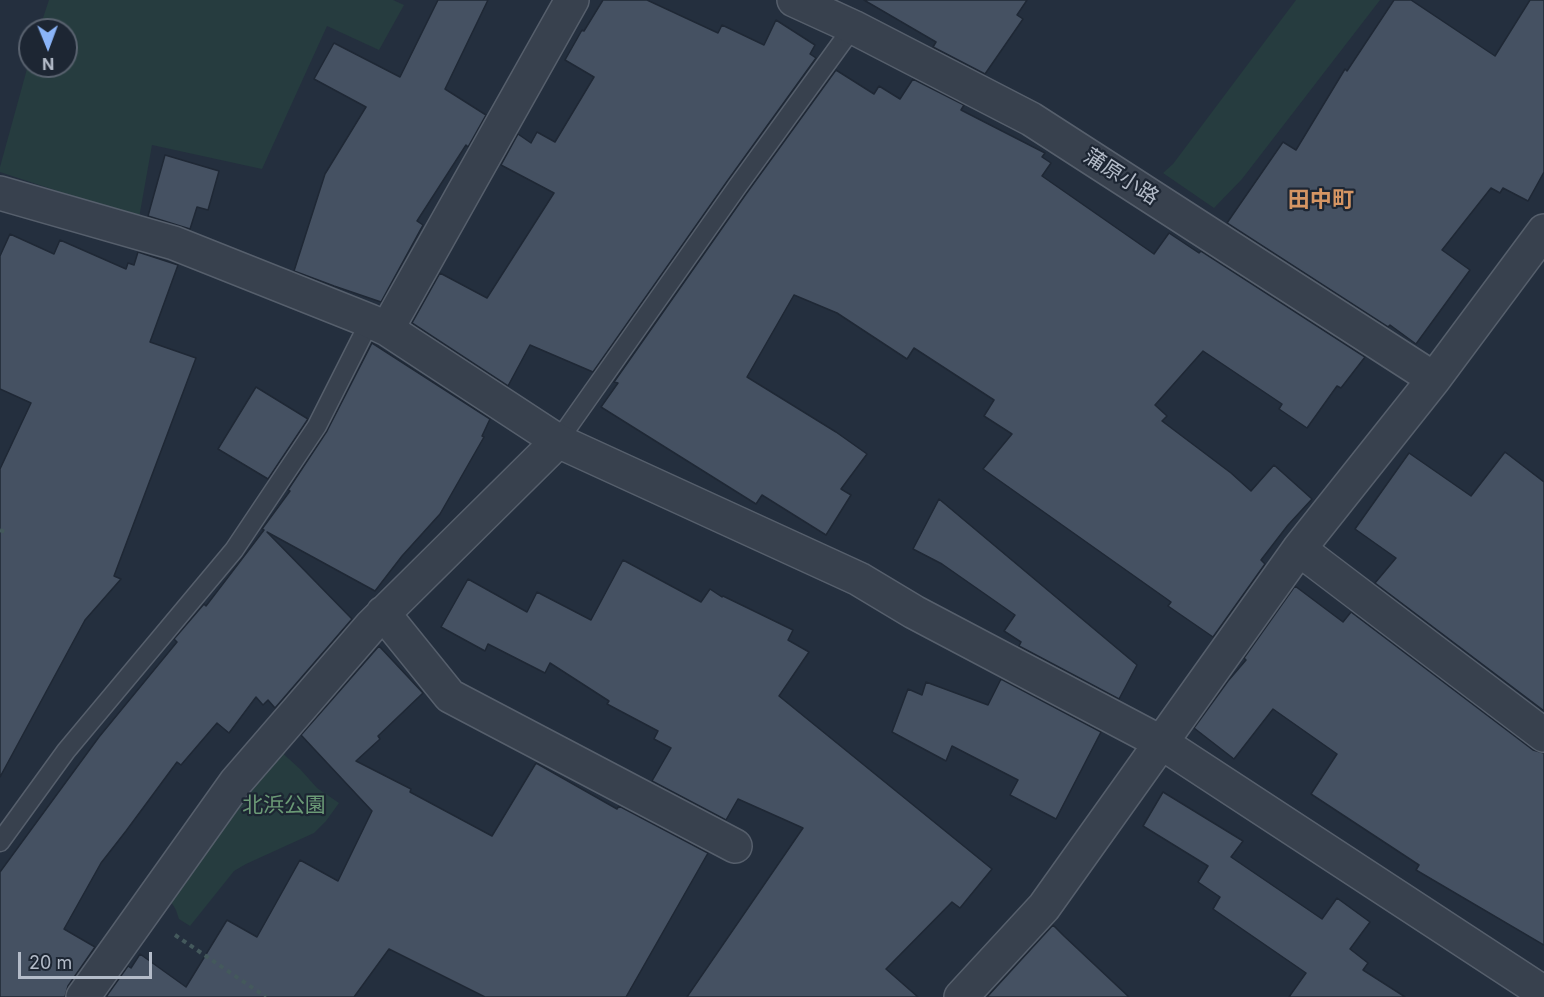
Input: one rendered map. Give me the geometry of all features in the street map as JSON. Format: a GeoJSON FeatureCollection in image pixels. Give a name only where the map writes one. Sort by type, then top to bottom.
{"type":"FeatureCollection","features":[{"type":"Feature","properties":{"kind":"street"},"geometry":{"type":"LineString","coordinates":[[378,325],[572,0]]}},
{"type":"Feature","properties":{"kind":"street","name":"蒲原小路"},"geometry":{"type":"LineString","coordinates":[[794,0],[853,27],[1031,119],[1434,379]]}},
{"type":"Feature","properties":{"kind":"street"},"geometry":{"type":"LineString","coordinates":[[0,193],[174,243],[378,325],[558,441],[859,579],[914,612],[1162,743],[1544,993]]}},
{"type":"Feature","properties":{"kind":"street"},"geometry":{"type":"LineString","coordinates":[[961,997],[1044,907],[1299,549],[1434,379],[1544,231]]}},
{"type":"Feature","properties":{"kind":"street"},"geometry":{"type":"LineString","coordinates":[[83,997],[236,782],[383,613],[558,441]]}},
{"type":"Feature","properties":{"kind":"street"},"geometry":{"type":"LineString","coordinates":[[1299,549],[1544,735]]}},
{"type":"Feature","properties":{"kind":"street"},"geometry":{"type":"LineString","coordinates":[[383,613],[450,696],[735,846]]}},
{"type":"Feature","properties":{"kind":"lane"},"geometry":{"type":"LineString","coordinates":[[558,441],[853,27]]}},
{"type":"Feature","properties":{"kind":"lane"},"geometry":{"type":"LineString","coordinates":[[0,842],[66,751],[234,550],[317,426],[378,325]]}},
{"type":"Feature","properties":{"kind":"path"},"geometry":{"type":"LineString","coordinates":[[0,530],[8,533]]}},
{"type":"Feature","properties":{"kind":"path"},"geometry":{"type":"LineString","coordinates":[[143,914],[266,997]]}},
{"type":"Feature","properties":{"kind":"green space"},"geometry":{"type":"Polygon","coordinates":[[[49,0],[393,0],[404,5],[379,50],[327,26],[262,169],[152,145],[139,218],[0,172],[24,78],[78,78],[78,18],[43,18],[49,0]]]}},
{"type":"Feature","properties":{"kind":"green space"},"geometry":{"type":"Polygon","coordinates":[[[1296,0],[1380,0],[1242,179],[1214,208],[1163,173],[1173,164],[1296,0]]]}},
{"type":"Feature","properties":{"kind":"green space","name":"北浜公園"},"geometry":{"type":"Polygon","coordinates":[[[279,750],[317,788],[339,803],[314,833],[234,871],[190,926],[179,919],[170,900],[279,750]]]}},
{"type":"Feature","properties":{"kind":"building"},"geometry":{"type":"Polygon","coordinates":[[[438,0],[488,0],[445,89],[486,115],[468,147],[466,145],[417,221],[423,225],[381,302],[294,271],[325,174],[366,107],[314,79],[334,43],[400,77],[438,0]]]}},
{"type":"Feature","properties":{"kind":"building"},"geometry":{"type":"Polygon","coordinates":[[[603,0],[647,0],[718,33],[722,25],[764,45],[776,20],[815,45],[810,54],[816,58],[593,372],[530,345],[508,386],[412,323],[440,273],[487,298],[554,193],[501,165],[518,134],[531,143],[537,132],[555,142],[594,77],[565,60],[603,0]]]}},
{"type":"Feature","properties":{"kind":"building"},"geometry":{"type":"Polygon","coordinates":[[[864,0],[1027,0],[1017,15],[1023,19],[985,74],[933,47],[936,42],[864,0]]]}},
{"type":"Feature","properties":{"kind":"building"},"geometry":{"type":"Polygon","coordinates":[[[1394,0],[1411,0],[1495,56],[1530,0],[1544,0],[1544,172],[1528,201],[1503,188],[1500,193],[1491,188],[1442,250],[1470,270],[1416,344],[1390,325],[1388,327],[1227,223],[1283,142],[1296,150],[1345,69],[1347,71],[1394,0]]]}},
{"type":"Feature","properties":{"kind":"building"},"geometry":{"type":"Polygon","coordinates":[[[836,70],[874,94],[879,86],[900,99],[913,79],[964,105],[961,110],[1045,153],[1042,157],[1051,163],[1042,176],[1154,254],[1169,233],[1199,253],[1201,251],[1365,357],[1341,388],[1337,386],[1307,428],[1279,409],[1282,404],[1203,351],[1155,405],[1167,416],[1162,421],[1251,491],[1274,465],[1312,499],[1261,560],[1265,564],[1213,637],[1168,606],[1171,602],[983,469],[1012,434],[984,416],[994,400],[914,348],[907,359],[837,313],[794,295],[747,377],[867,454],[841,489],[851,495],[826,535],[762,495],[756,504],[601,407],[618,383],[614,382],[836,70]]]}},
{"type":"Feature","properties":{"kind":"building"},"geometry":{"type":"Polygon","coordinates":[[[165,155],[219,171],[208,210],[197,207],[190,229],[148,216],[165,155]]]}},
{"type":"Feature","properties":{"kind":"building"},"geometry":{"type":"Polygon","coordinates":[[[10,234],[54,254],[60,240],[126,269],[128,263],[134,265],[138,252],[178,265],[150,342],[196,358],[114,576],[121,579],[85,620],[0,777],[0,469],[31,403],[0,389],[0,256],[10,234]]]}},
{"type":"Feature","properties":{"kind":"building"},"geometry":{"type":"Polygon","coordinates":[[[372,343],[490,419],[482,436],[484,437],[440,514],[402,556],[375,591],[267,532],[352,619],[275,708],[268,700],[263,705],[256,697],[229,733],[217,723],[181,765],[177,762],[101,863],[64,929],[95,947],[68,986],[65,997],[0,997],[0,872],[99,737],[177,642],[174,639],[204,604],[206,606],[264,530],[262,529],[290,491],[288,490],[327,431],[372,343]]]}},
{"type":"Feature","properties":{"kind":"building"},"geometry":{"type":"Polygon","coordinates":[[[256,387],[308,419],[268,479],[218,449],[256,387]]]}},
{"type":"Feature","properties":{"kind":"building"},"geometry":{"type":"Polygon","coordinates":[[[1505,452],[1544,482],[1544,711],[1375,583],[1396,558],[1355,529],[1409,453],[1471,496],[1505,452]]]}},
{"type":"Feature","properties":{"kind":"building"},"geometry":{"type":"Polygon","coordinates":[[[939,499],[1137,665],[1119,699],[1019,646],[1021,642],[1004,631],[1015,615],[942,564],[913,549],[939,499]]]}},
{"type":"Feature","properties":{"kind":"building"},"geometry":{"type":"Polygon","coordinates":[[[623,560],[701,602],[710,589],[722,597],[793,630],[788,640],[809,652],[779,696],[992,869],[960,908],[952,902],[886,969],[918,997],[687,997],[803,828],[738,799],[726,820],[652,781],[671,748],[654,739],[658,731],[607,704],[609,701],[550,663],[545,673],[488,644],[485,651],[441,627],[468,579],[527,612],[537,592],[591,620],[623,560]]]}},
{"type":"Feature","properties":{"kind":"building"},"geometry":{"type":"Polygon","coordinates":[[[1295,586],[1343,622],[1351,612],[1533,750],[1544,753],[1544,945],[1416,870],[1419,865],[1311,794],[1337,754],[1273,709],[1234,759],[1194,728],[1246,660],[1244,658],[1295,586]]]}},
{"type":"Feature","properties":{"kind":"building"},"geometry":{"type":"Polygon","coordinates":[[[379,646],[423,693],[378,736],[380,739],[356,761],[411,789],[410,792],[492,836],[536,763],[617,809],[619,806],[708,853],[626,997],[485,997],[389,949],[354,997],[106,997],[128,966],[131,968],[140,954],[186,987],[227,920],[257,937],[300,860],[338,881],[372,811],[301,735],[379,646]]]}},
{"type":"Feature","properties":{"kind":"building"},"geometry":{"type":"Polygon","coordinates":[[[1001,679],[1101,732],[1056,819],[1010,795],[1018,780],[952,746],[946,761],[892,732],[908,689],[922,695],[926,682],[988,705],[1001,679]]]}},
{"type":"Feature","properties":{"kind":"building"},"geometry":{"type":"Polygon","coordinates":[[[1163,792],[1243,841],[1231,857],[1322,919],[1337,898],[1370,922],[1350,949],[1368,963],[1363,970],[1405,997],[1289,997],[1306,973],[1213,909],[1220,897],[1198,882],[1208,866],[1143,826],[1163,792]]]}},
{"type":"Feature","properties":{"kind":"building"},"geometry":{"type":"Polygon","coordinates":[[[1053,925],[1064,936],[1129,997],[987,997],[1053,925]]]}},
{"type":"Feature","properties":{"kind":"district","name":"田中町"},"geometry":{"type":"Point","coordinates":[1321,200]}}]}
